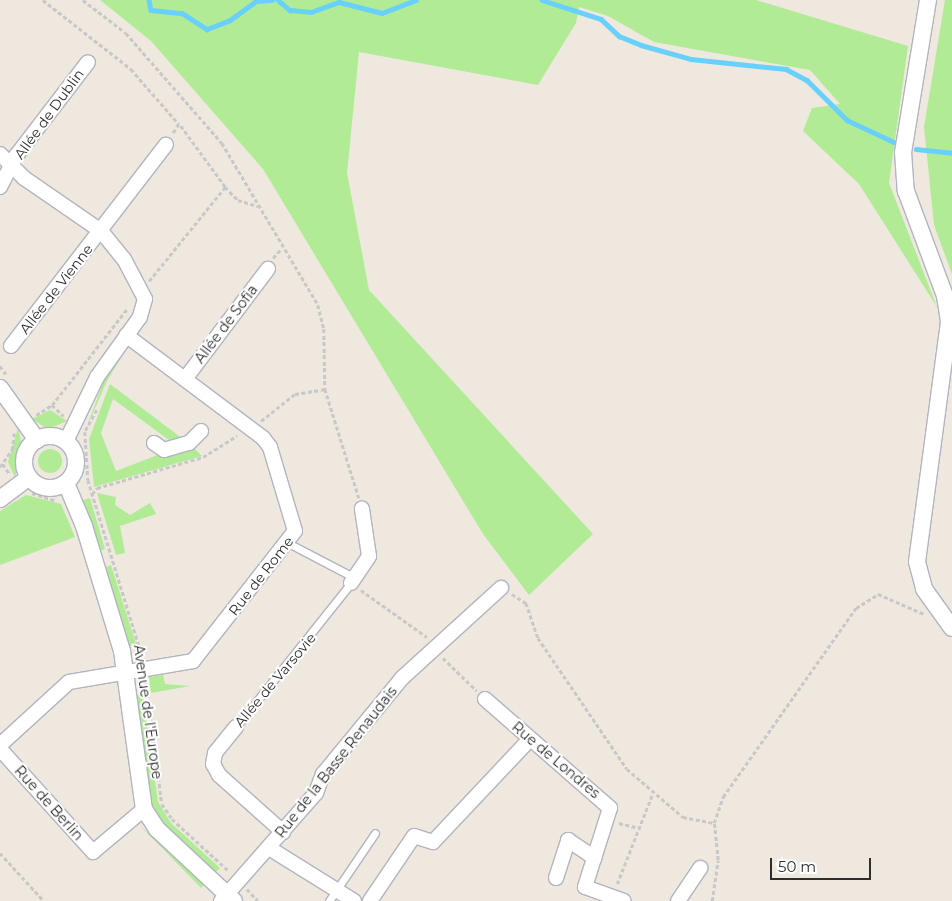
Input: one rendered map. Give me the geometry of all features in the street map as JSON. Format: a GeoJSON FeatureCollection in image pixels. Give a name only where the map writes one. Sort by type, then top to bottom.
{"type":"FeatureCollection","features":[{"type":"Feature","properties":{"kind":"street"},"geometry":{"type":"LineString","coordinates":[[928,0],[903,152],[906,191],[945,296],[949,322],[917,562],[924,588],[948,624]]}},
{"type":"Feature","properties":{"kind":"street","name":"Allée de Dublin"},"geometry":{"type":"LineString","coordinates":[[0,187],[16,156],[88,62]]}},
{"type":"Feature","properties":{"kind":"street","name":"Allée de Vienne"},"geometry":{"type":"LineString","coordinates":[[11,346],[166,145]]}},
{"type":"Feature","properties":{"kind":"street"},"geometry":{"type":"LineString","coordinates":[[0,154],[12,167],[101,231],[142,290],[143,312],[97,377],[66,441]]}},
{"type":"Feature","properties":{"kind":"street","name":"Allée de Sofia"},"geometry":{"type":"LineString","coordinates":[[185,379],[268,269]]}},
{"type":"Feature","properties":{"kind":"street","name":"Rue de Rome"},"geometry":{"type":"LineString","coordinates":[[126,335],[250,429],[270,448],[294,521],[295,531],[288,544],[193,661],[126,672]]}},
{"type":"Feature","properties":{"kind":"street"},"geometry":{"type":"LineString","coordinates":[[0,388],[26,421],[37,440]]}},
{"type":"Feature","properties":{"kind":"street"},"geometry":{"type":"LineString","coordinates":[[154,443],[164,450],[189,443],[201,431]]}},
{"type":"Feature","properties":{"kind":"street"},"geometry":{"type":"LineString","coordinates":[[0,499],[27,485],[42,487],[66,483],[76,459],[66,441],[52,436],[37,440],[25,456],[27,485]]}},
{"type":"Feature","properties":{"kind":"street","name":"Avenue de l'Europe"},"geometry":{"type":"LineString","coordinates":[[66,483],[84,526],[126,672],[144,809],[157,829],[227,898]]}},
{"type":"Feature","properties":{"kind":"street","name":"Allée de Varsovie"},"geometry":{"type":"LineString","coordinates":[[353,580],[369,556],[362,509]]}},
{"type":"Feature","properties":{"kind":"street","name":"Rue de la Basse Renaudais"},"geometry":{"type":"LineString","coordinates":[[227,898],[240,880],[283,832],[402,678],[501,588]]}},
{"type":"Feature","properties":{"kind":"street","name":"Rue de Berlin"},"geometry":{"type":"LineString","coordinates":[[126,672],[69,682],[0,747],[93,852],[144,809]]}},
{"type":"Feature","properties":{"kind":"street","name":"Rue de Londres"},"geometry":{"type":"LineString","coordinates":[[485,698],[529,740],[537,740],[597,793],[610,808],[607,819]]}},
{"type":"Feature","properties":{"kind":"street","name":"Allée de Varsovie"},"geometry":{"type":"LineString","coordinates":[[236,727],[215,753],[213,764],[219,775],[283,832]]}},
{"type":"Feature","properties":{"kind":"street"},"geometry":{"type":"LineString","coordinates":[[370,901],[414,836],[433,842],[529,740]]}},
{"type":"Feature","properties":{"kind":"street"},"geometry":{"type":"LineString","coordinates":[[607,819],[585,887],[616,900]]}},
{"type":"Feature","properties":{"kind":"street"},"geometry":{"type":"LineString","coordinates":[[556,878],[568,840],[595,858]]}},
{"type":"Feature","properties":{"kind":"street"},"geometry":{"type":"LineString","coordinates":[[269,848],[333,895],[354,901]]}},
{"type":"Feature","properties":{"kind":"street"},"geometry":{"type":"LineString","coordinates":[[678,901],[700,868]]}},
{"type":"Feature","properties":{"kind":"lane"},"geometry":{"type":"LineString","coordinates":[[288,544],[353,580]]}},
{"type":"Feature","properties":{"kind":"lane","name":"Allée de Varsovie"},"geometry":{"type":"LineString","coordinates":[[236,727],[353,580]]}},
{"type":"Feature","properties":{"kind":"lane"},"geometry":{"type":"LineString","coordinates":[[333,895],[375,833]]}},
{"type":"Feature","properties":{"kind":"path"},"geometry":{"type":"LineString","coordinates":[[43,0],[131,69],[179,124],[225,187],[238,200],[258,206]]}},
{"type":"Feature","properties":{"kind":"path"},"geometry":{"type":"LineString","coordinates":[[83,0],[126,33],[222,143],[323,315],[325,389],[362,509]]}},
{"type":"Feature","properties":{"kind":"path"},"geometry":{"type":"LineString","coordinates":[[166,145],[179,124]]}},
{"type":"Feature","properties":{"kind":"path"},"geometry":{"type":"LineString","coordinates":[[0,467],[12,450],[16,426],[52,405],[225,187]]}},
{"type":"Feature","properties":{"kind":"path"},"geometry":{"type":"LineString","coordinates":[[92,494],[97,488],[203,457],[250,429],[295,394],[325,389]]}},
{"type":"Feature","properties":{"kind":"path"},"geometry":{"type":"LineString","coordinates":[[52,405],[69,419]]}},
{"type":"Feature","properties":{"kind":"path","name":"Avenue de l'Europe"},"geometry":{"type":"LineString","coordinates":[[98,407],[85,432],[92,494],[144,669],[162,804],[172,819],[240,880],[258,901]]}},
{"type":"Feature","properties":{"kind":"path"},"geometry":{"type":"LineString","coordinates":[[27,485],[63,504]]}},
{"type":"Feature","properties":{"kind":"path"},"geometry":{"type":"LineString","coordinates":[[353,580],[435,646],[485,698]]}},
{"type":"Feature","properties":{"kind":"path"},"geometry":{"type":"LineString","coordinates":[[501,588],[526,602],[538,638],[627,769],[652,795],[683,817],[714,823]]}},
{"type":"Feature","properties":{"kind":"path"},"geometry":{"type":"LineString","coordinates":[[712,901],[716,896],[714,823],[723,797],[856,608],[878,594],[948,624]]}},
{"type":"Feature","properties":{"kind":"path"},"geometry":{"type":"LineString","coordinates":[[616,900],[639,828],[652,795]]}},
{"type":"Feature","properties":{"kind":"path"},"geometry":{"type":"LineString","coordinates":[[607,819],[639,828]]}},
{"type":"Feature","properties":{"kind":"path"},"geometry":{"type":"LineString","coordinates":[[0,853],[44,901]]}},
{"type":"Feature","properties":{"kind":"green space"},"geometry":{"type":"Polygon","coordinates":[[[100,0],[756,0],[908,46],[889,183],[937,307],[859,184],[803,131],[812,108],[840,104],[810,70],[654,42],[608,16],[579,7],[576,23],[538,85],[359,52],[347,173],[369,290],[593,534],[529,595],[483,534],[263,169],[151,41],[100,0]]]}},
{"type":"Feature","properties":{"kind":"green space"},"geometry":{"type":"Polygon","coordinates":[[[945,0],[952,0],[952,274],[934,225],[924,127],[945,0]]]}},
{"type":"Feature","properties":{"kind":"green space"},"geometry":{"type":"Polygon","coordinates":[[[126,349],[107,381],[86,429],[107,372],[126,349]]]}},
{"type":"Feature","properties":{"kind":"green space"},"geometry":{"type":"Polygon","coordinates":[[[110,384],[183,439],[173,443],[113,399],[101,433],[116,471],[189,443],[202,456],[94,487],[89,439],[110,384]]]}},
{"type":"Feature","properties":{"kind":"green space"},"geometry":{"type":"Polygon","coordinates":[[[50,410],[67,421],[48,429],[32,419],[50,410]]]}},
{"type":"Feature","properties":{"kind":"green space"},"geometry":{"type":"Polygon","coordinates":[[[18,428],[22,445],[15,478],[8,462],[18,428]]]}},
{"type":"Feature","properties":{"kind":"green space"},"geometry":{"type":"Polygon","coordinates":[[[50,449],[55,450],[61,456],[61,466],[55,472],[50,473],[45,472],[39,466],[38,461],[39,456],[45,450],[50,449]]]}},
{"type":"Feature","properties":{"kind":"green space"},"geometry":{"type":"Polygon","coordinates":[[[97,493],[116,497],[115,505],[130,515],[150,503],[156,514],[120,526],[125,553],[116,555],[97,493]]]}},
{"type":"Feature","properties":{"kind":"green space"},"geometry":{"type":"Polygon","coordinates":[[[26,495],[61,504],[75,537],[0,565],[0,511],[26,495]]]}},
{"type":"Feature","properties":{"kind":"green space"},"geometry":{"type":"Polygon","coordinates":[[[90,498],[105,549],[101,550],[80,501],[90,498]]]}},
{"type":"Feature","properties":{"kind":"green space"},"geometry":{"type":"Polygon","coordinates":[[[111,565],[136,644],[128,647],[110,591],[106,567],[111,565]]]}},
{"type":"Feature","properties":{"kind":"green space"},"geometry":{"type":"Polygon","coordinates":[[[163,675],[165,684],[190,686],[151,693],[149,677],[163,675]]]}},
{"type":"Feature","properties":{"kind":"green space"},"geometry":{"type":"Polygon","coordinates":[[[143,694],[158,802],[171,823],[220,868],[214,874],[162,826],[150,807],[135,695],[143,694]]]}},
{"type":"Feature","properties":{"kind":"green space"},"geometry":{"type":"Polygon","coordinates":[[[139,825],[206,883],[201,888],[139,825]]]}},
{"type":"Feature","properties":{"kind":"waterway"},"geometry":{"type":"LineString","coordinates":[[149,0],[151,10],[182,13],[207,29],[230,20],[256,1],[272,0]]}},
{"type":"Feature","properties":{"kind":"waterway"},"geometry":{"type":"LineString","coordinates":[[278,0],[290,10],[311,12],[339,2],[382,13],[416,0]]}},
{"type":"Feature","properties":{"kind":"waterway"},"geometry":{"type":"LineString","coordinates":[[542,0],[601,19],[619,36],[641,45],[691,59],[786,69],[807,80],[847,120],[894,142]]}},
{"type":"Feature","properties":{"kind":"waterway"},"geometry":{"type":"LineString","coordinates":[[916,149],[952,153]]}}]}
